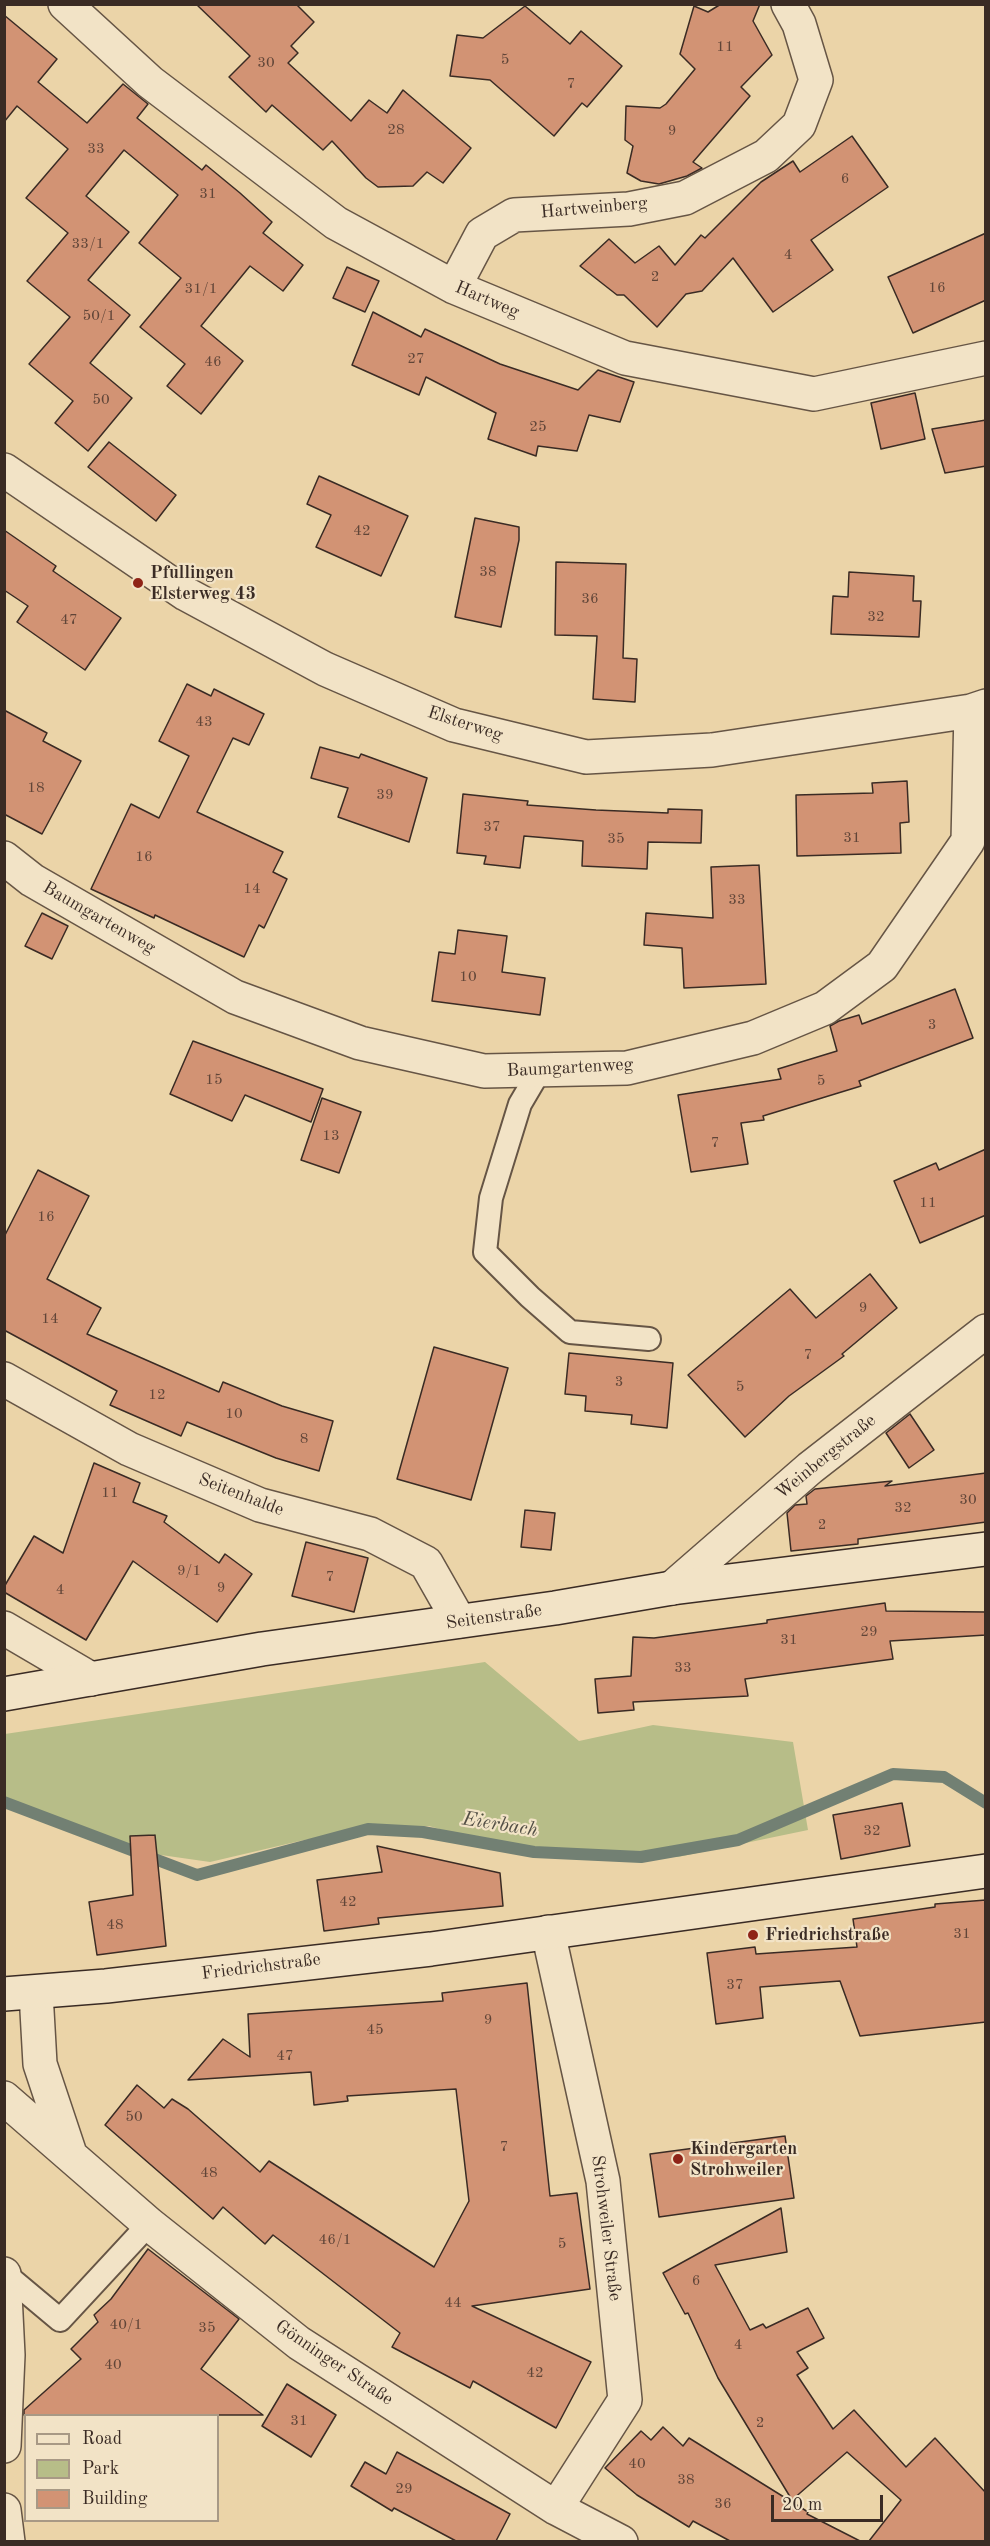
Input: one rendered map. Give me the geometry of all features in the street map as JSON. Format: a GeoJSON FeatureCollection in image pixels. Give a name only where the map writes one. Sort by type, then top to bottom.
{"type":"FeatureCollection","features":[{"type":"Feature","properties":{"kind":"street","name":"Hartweg"},"geometry":{"type":"LineString","coordinates":[[65,4],[150,82],[336,223],[454,287],[625,358],[814,394],[986,358]]}},
{"type":"Feature","properties":{"kind":"street","name":"Hartweinberg"},"geometry":{"type":"LineString","coordinates":[[454,287],[482,234],[514,215],[628,209],[685,198],[766,156],[800,125],[816,81],[799,24],[788,4]]}},
{"type":"Feature","properties":{"kind":"street","name":"Elsterweg"},"geometry":{"type":"LineString","coordinates":[[4,470],[186,594],[325,669],[454,725],[586,757],[712,750],[978,709]]}},
{"type":"Feature","properties":{"kind":"street","name":"Baumgartenweg"},"geometry":{"type":"LineString","coordinates":[[4,858],[32,880],[235,997],[360,1043],[484,1071],[627,1068],[753,1038],[825,1008],[882,966],[968,841],[978,709]]}},
{"type":"Feature","properties":{"kind":"street","name":"Weinbergstraße"},"geometry":{"type":"LineString","coordinates":[[672,1588],[810,1468],[986,1331]]}},
{"type":"Feature","properties":{"kind":"street","name":"Seitenhalde"},"geometry":{"type":"LineString","coordinates":[[4,1379],[129,1449],[260,1505],[370,1534],[426,1563],[459,1621]]}},
{"type":"Feature","properties":{"kind":"street","name":"Seitenstraße"},"geometry":{"type":"LineString","coordinates":[[4,1694],[262,1650],[672,1588],[986,1549]]}},
{"type":"Feature","properties":{"kind":"street"},"geometry":{"type":"LineString","coordinates":[[4,1629],[91,1678]]}},
{"type":"Feature","properties":{"kind":"street","name":"Friedrichstraße"},"geometry":{"type":"LineString","coordinates":[[20,1993],[431,1948],[986,1871]]}},
{"type":"Feature","properties":{"kind":"street","name":"Strohweiler Straße"},"geometry":{"type":"LineString","coordinates":[[548,1932],[603,2181],[625,2400],[556,2508]]}},
{"type":"Feature","properties":{"kind":"street"},"geometry":{"type":"LineString","coordinates":[[20,1993],[40,2064],[70,2154]]}},
{"type":"Feature","properties":{"kind":"street","name":"Gönninger Straße"},"geometry":{"type":"LineString","coordinates":[[4,2098],[149,2224],[299,2343],[556,2508],[621,2541]]}},
{"type":"Feature","properties":{"kind":"street"},"geometry":{"type":"LineString","coordinates":[[4,2446],[8,2355],[5,2274]]}},
{"type":"Feature","properties":{"kind":"street"},"geometry":{"type":"LineString","coordinates":[[4,2511],[8,2541]]}},
{"type":"Feature","properties":{"kind":"lane"},"geometry":{"type":"LineString","coordinates":[[540,1070],[520,1104],[491,1198],[485,1252],[530,1297],[570,1332],[649,1339]]}},
{"type":"Feature","properties":{"kind":"lane"},"geometry":{"type":"LineString","coordinates":[[5,2274],[60,2320],[149,2224]]}},
{"type":"Feature","properties":{"kind":"green space"},"geometry":{"type":"Polygon","coordinates":[[[485,1662],[579,1741],[653,1725],[793,1742],[808,1830],[678,1857],[534,1856],[429,1826],[304,1840],[210,1862],[126,1850],[5,1798],[5,1734],[485,1662]]]}},
{"type":"Feature","properties":{"kind":"building"},"geometry":{"type":"Polygon","coordinates":[[[196,4],[296,4],[314,22],[291,46],[298,53],[288,63],[351,121],[369,100],[387,113],[403,90],[471,148],[443,183],[427,172],[413,186],[378,187],[366,178],[332,141],[323,150],[272,105],[266,112],[229,77],[250,56],[196,4]]]}},
{"type":"Feature","properties":{"kind":"building"},"geometry":{"type":"Polygon","coordinates":[[[721,4],[760,4],[753,21],[772,55],[741,87],[750,96],[693,162],[702,168],[687,176],[659,184],[641,181],[627,173],[633,146],[625,140],[626,106],[660,108],[666,104],[695,69],[680,54],[694,6],[708,12],[721,4]]]}},
{"type":"Feature","properties":{"kind":"building"},"geometry":{"type":"Polygon","coordinates":[[[525,6],[570,44],[581,31],[622,66],[587,107],[582,103],[554,136],[490,80],[450,76],[457,35],[483,38],[525,6]]]}},
{"type":"Feature","properties":{"kind":"building"},"geometry":{"type":"Polygon","coordinates":[[[4,15],[57,59],[38,82],[87,123],[123,84],[148,104],[137,118],[202,170],[206,165],[240,193],[272,222],[263,233],[303,265],[283,291],[250,266],[201,326],[243,361],[201,414],[167,386],[185,364],[140,327],[181,278],[139,243],[178,195],[124,150],[86,196],[129,232],[88,280],[130,315],[90,363],[132,398],[88,451],[55,423],[73,401],[29,364],[70,317],[27,281],[68,233],[26,198],[68,149],[17,106],[4,122],[4,15]]]}},
{"type":"Feature","properties":{"kind":"building"},"geometry":{"type":"Polygon","coordinates":[[[852,136],[888,187],[811,240],[833,270],[773,312],[733,258],[702,291],[686,294],[657,327],[624,295],[617,295],[580,266],[609,239],[635,263],[659,246],[675,265],[701,235],[705,238],[761,182],[793,161],[800,172],[852,136]]]}},
{"type":"Feature","properties":{"kind":"building"},"geometry":{"type":"Polygon","coordinates":[[[986,233],[986,300],[913,333],[888,277],[986,233]]]}},
{"type":"Feature","properties":{"kind":"building"},"geometry":{"type":"Polygon","coordinates":[[[347,267],[379,281],[365,312],[333,298],[347,267]]]}},
{"type":"Feature","properties":{"kind":"building"},"geometry":{"type":"Polygon","coordinates":[[[373,312],[421,337],[425,329],[500,364],[578,390],[598,370],[634,382],[620,422],[589,415],[577,451],[538,446],[536,456],[488,439],[496,413],[426,377],[419,395],[352,365],[373,312]]]}},
{"type":"Feature","properties":{"kind":"building"},"geometry":{"type":"Polygon","coordinates":[[[915,393],[925,439],[881,449],[871,403],[915,393]]]}},
{"type":"Feature","properties":{"kind":"building"},"geometry":{"type":"Polygon","coordinates":[[[986,420],[986,466],[945,473],[932,429],[986,420]]]}},
{"type":"Feature","properties":{"kind":"building"},"geometry":{"type":"Polygon","coordinates":[[[109,442],[176,495],[156,521],[88,467],[109,442]]]}},
{"type":"Feature","properties":{"kind":"building"},"geometry":{"type":"Polygon","coordinates":[[[319,476],[408,516],[381,576],[316,547],[331,515],[307,504],[319,476]]]}},
{"type":"Feature","properties":{"kind":"building"},"geometry":{"type":"Polygon","coordinates":[[[475,518],[519,527],[519,540],[501,627],[455,617],[475,518]]]}},
{"type":"Feature","properties":{"kind":"building"},"geometry":{"type":"Polygon","coordinates":[[[4,530],[56,566],[53,571],[121,618],[85,670],[17,622],[28,606],[4,590],[4,530]]]}},
{"type":"Feature","properties":{"kind":"building"},"geometry":{"type":"Polygon","coordinates":[[[556,562],[626,564],[623,658],[637,659],[635,702],[593,699],[597,636],[555,635],[556,562]]]}},
{"type":"Feature","properties":{"kind":"building"},"geometry":{"type":"Polygon","coordinates":[[[849,572],[914,576],[913,601],[921,601],[919,637],[831,634],[833,596],[848,597],[849,572]]]}},
{"type":"Feature","properties":{"kind":"building"},"geometry":{"type":"Polygon","coordinates":[[[187,684],[211,696],[214,689],[264,714],[249,745],[233,738],[197,812],[283,852],[273,872],[287,879],[264,928],[259,925],[244,957],[155,915],[154,918],[91,889],[131,804],[159,818],[189,756],[159,741],[187,684]]]}},
{"type":"Feature","properties":{"kind":"building"},"geometry":{"type":"Polygon","coordinates":[[[4,710],[47,733],[43,741],[81,761],[42,834],[4,814],[4,710]]]}},
{"type":"Feature","properties":{"kind":"building"},"geometry":{"type":"Polygon","coordinates":[[[320,747],[359,758],[361,754],[427,778],[409,842],[338,817],[348,788],[311,778],[320,747]]]}},
{"type":"Feature","properties":{"kind":"building"},"geometry":{"type":"Polygon","coordinates":[[[907,781],[909,822],[900,823],[901,853],[797,856],[796,795],[873,793],[872,783],[907,781]]]}},
{"type":"Feature","properties":{"kind":"building"},"geometry":{"type":"Polygon","coordinates":[[[463,794],[528,801],[527,805],[596,810],[668,813],[668,809],[702,810],[701,843],[648,842],[647,869],[582,866],[583,841],[524,836],[520,868],[484,864],[486,856],[457,853],[463,794]]]}},
{"type":"Feature","properties":{"kind":"building"},"geometry":{"type":"Polygon","coordinates":[[[759,865],[766,984],[684,988],[682,948],[644,945],[646,913],[713,918],[711,867],[759,865]]]}},
{"type":"Feature","properties":{"kind":"building"},"geometry":{"type":"Polygon","coordinates":[[[42,913],[68,926],[52,959],[25,946],[42,913]]]}},
{"type":"Feature","properties":{"kind":"building"},"geometry":{"type":"Polygon","coordinates":[[[458,930],[507,936],[502,972],[545,978],[540,1015],[432,1001],[439,952],[455,954],[458,930]]]}},
{"type":"Feature","properties":{"kind":"building"},"geometry":{"type":"Polygon","coordinates":[[[955,989],[973,1038],[859,1081],[861,1086],[763,1116],[764,1120],[741,1123],[748,1164],[691,1172],[678,1095],[781,1079],[778,1069],[837,1051],[830,1026],[839,1021],[859,1015],[862,1024],[955,989]]]}},
{"type":"Feature","properties":{"kind":"building"},"geometry":{"type":"Polygon","coordinates":[[[193,1041],[323,1089],[311,1122],[245,1095],[232,1121],[170,1094],[193,1041]]]}},
{"type":"Feature","properties":{"kind":"building"},"geometry":{"type":"Polygon","coordinates":[[[322,1098],[361,1112],[339,1173],[301,1160],[322,1098]]]}},
{"type":"Feature","properties":{"kind":"building"},"geometry":{"type":"Polygon","coordinates":[[[986,1149],[986,1215],[920,1243],[894,1181],[936,1163],[939,1170],[986,1149]]]}},
{"type":"Feature","properties":{"kind":"building"},"geometry":{"type":"Polygon","coordinates":[[[38,1170],[89,1196],[47,1279],[101,1308],[87,1334],[219,1392],[223,1382],[282,1406],[333,1421],[319,1471],[276,1458],[187,1422],[181,1436],[110,1405],[117,1391],[4,1330],[4,1237],[38,1170]]]}},
{"type":"Feature","properties":{"kind":"building"},"geometry":{"type":"Polygon","coordinates":[[[870,1274],[897,1308],[842,1354],[844,1356],[789,1396],[745,1437],[688,1375],[790,1289],[816,1318],[870,1274]]]}},
{"type":"Feature","properties":{"kind":"building"},"geometry":{"type":"Polygon","coordinates":[[[434,1347],[508,1368],[471,1500],[397,1479],[434,1347]]]}},
{"type":"Feature","properties":{"kind":"building"},"geometry":{"type":"Polygon","coordinates":[[[569,1353],[673,1363],[667,1428],[631,1424],[632,1415],[585,1411],[586,1396],[565,1394],[569,1353]]]}},
{"type":"Feature","properties":{"kind":"building"},"geometry":{"type":"Polygon","coordinates":[[[910,1414],[934,1450],[909,1468],[886,1433],[910,1414]]]}},
{"type":"Feature","properties":{"kind":"building"},"geometry":{"type":"Polygon","coordinates":[[[94,1463],[140,1483],[133,1502],[167,1516],[164,1522],[219,1563],[225,1554],[252,1574],[217,1622],[133,1561],[86,1640],[4,1592],[4,1587],[34,1536],[63,1553],[94,1463]]]}},
{"type":"Feature","properties":{"kind":"building"},"geometry":{"type":"Polygon","coordinates":[[[986,1473],[986,1522],[858,1539],[858,1544],[791,1551],[787,1513],[795,1505],[807,1504],[806,1496],[815,1489],[892,1481],[885,1486],[986,1473]]]}},
{"type":"Feature","properties":{"kind":"building"},"geometry":{"type":"Polygon","coordinates":[[[525,1510],[555,1513],[551,1550],[521,1547],[525,1510]]]}},
{"type":"Feature","properties":{"kind":"building"},"geometry":{"type":"Polygon","coordinates":[[[306,1542],[368,1558],[354,1612],[292,1596],[306,1542]]]}},
{"type":"Feature","properties":{"kind":"building"},"geometry":{"type":"Polygon","coordinates":[[[885,1603],[886,1611],[986,1612],[986,1635],[890,1641],[893,1659],[745,1679],[748,1696],[633,1702],[634,1710],[598,1713],[595,1679],[631,1676],[633,1637],[654,1638],[767,1623],[767,1620],[885,1603]]]}},
{"type":"Feature","properties":{"kind":"building"},"geometry":{"type":"Polygon","coordinates":[[[902,1803],[910,1846],[841,1859],[833,1815],[902,1803]]]}},
{"type":"Feature","properties":{"kind":"building"},"geometry":{"type":"Polygon","coordinates":[[[155,1835],[166,1946],[97,1955],[89,1902],[133,1895],[130,1836],[155,1835]]]}},
{"type":"Feature","properties":{"kind":"building"},"geometry":{"type":"Polygon","coordinates":[[[377,1846],[500,1873],[503,1906],[378,1918],[379,1924],[324,1931],[317,1880],[382,1872],[377,1846]]]}},
{"type":"Feature","properties":{"kind":"building"},"geometry":{"type":"Polygon","coordinates":[[[986,1900],[986,2022],[860,2036],[840,1981],[760,1987],[763,2018],[716,2024],[707,1953],[755,1947],[756,1954],[857,1947],[853,1919],[935,1907],[935,1904],[986,1900]]]}},
{"type":"Feature","properties":{"kind":"building"},"geometry":{"type":"Polygon","coordinates":[[[527,1983],[550,2196],[577,2193],[590,2289],[472,2306],[591,2362],[556,2428],[473,2381],[470,2388],[392,2347],[400,2333],[273,2235],[265,2244],[223,2207],[213,2219],[105,2125],[137,2085],[164,2108],[172,2099],[188,2109],[260,2172],[269,2161],[434,2267],[469,2201],[456,2089],[347,2096],[348,2101],[314,2105],[311,2072],[188,2080],[223,2039],[250,2057],[248,2014],[443,2001],[442,1993],[527,1983]]]}},
{"type":"Feature","properties":{"kind":"building"},"geometry":{"type":"Polygon","coordinates":[[[785,2136],[794,2198],[659,2217],[650,2154],[785,2136]]]}},
{"type":"Feature","properties":{"kind":"building"},"geometry":{"type":"Polygon","coordinates":[[[781,2208],[787,2252],[715,2265],[750,2330],[763,2324],[766,2328],[808,2308],[824,2338],[797,2352],[808,2368],[797,2375],[833,2429],[854,2410],[906,2467],[935,2438],[986,2493],[986,2541],[869,2541],[901,2500],[847,2452],[792,2500],[718,2378],[688,2313],[685,2314],[663,2273],[781,2208]]]}},
{"type":"Feature","properties":{"kind":"building"},"geometry":{"type":"Polygon","coordinates":[[[148,2249],[239,2319],[201,2369],[263,2415],[24,2414],[24,2410],[81,2359],[71,2349],[98,2322],[94,2315],[111,2299],[148,2249]]]}},
{"type":"Feature","properties":{"kind":"building"},"geometry":{"type":"Polygon","coordinates":[[[287,2384],[336,2415],[311,2457],[262,2426],[287,2384]]]}},
{"type":"Feature","properties":{"kind":"building"},"geometry":{"type":"Polygon","coordinates":[[[663,2427],[683,2446],[689,2438],[808,2512],[807,2514],[860,2541],[730,2541],[693,2521],[689,2527],[637,2495],[605,2468],[641,2431],[651,2440],[663,2427]]]}},
{"type":"Feature","properties":{"kind":"building"},"geometry":{"type":"Polygon","coordinates":[[[397,2452],[510,2514],[496,2541],[456,2541],[394,2508],[392,2511],[351,2486],[365,2462],[386,2474],[397,2452]]]}},
{"type":"Feature","properties":{"kind":"waterway","name":"Eierbach"},"geometry":{"type":"LineString","coordinates":[[4,1802],[197,1875],[368,1829],[423,1832],[534,1852],[641,1857],[738,1840],[893,1774],[944,1777],[986,1803]]}},
{"type":"Feature","properties":{"kind":"place","name":"Pfullingen Elsterweg 43"},"geometry":{"type":"Point","coordinates":[138,583]}},
{"type":"Feature","properties":{"kind":"place","name":"Friedrichstraße"},"geometry":{"type":"Point","coordinates":[753,1935]}},
{"type":"Feature","properties":{"kind":"place","name":"Kindergarten Strohweiler"},"geometry":{"type":"Point","coordinates":[678,2159]}}]}
